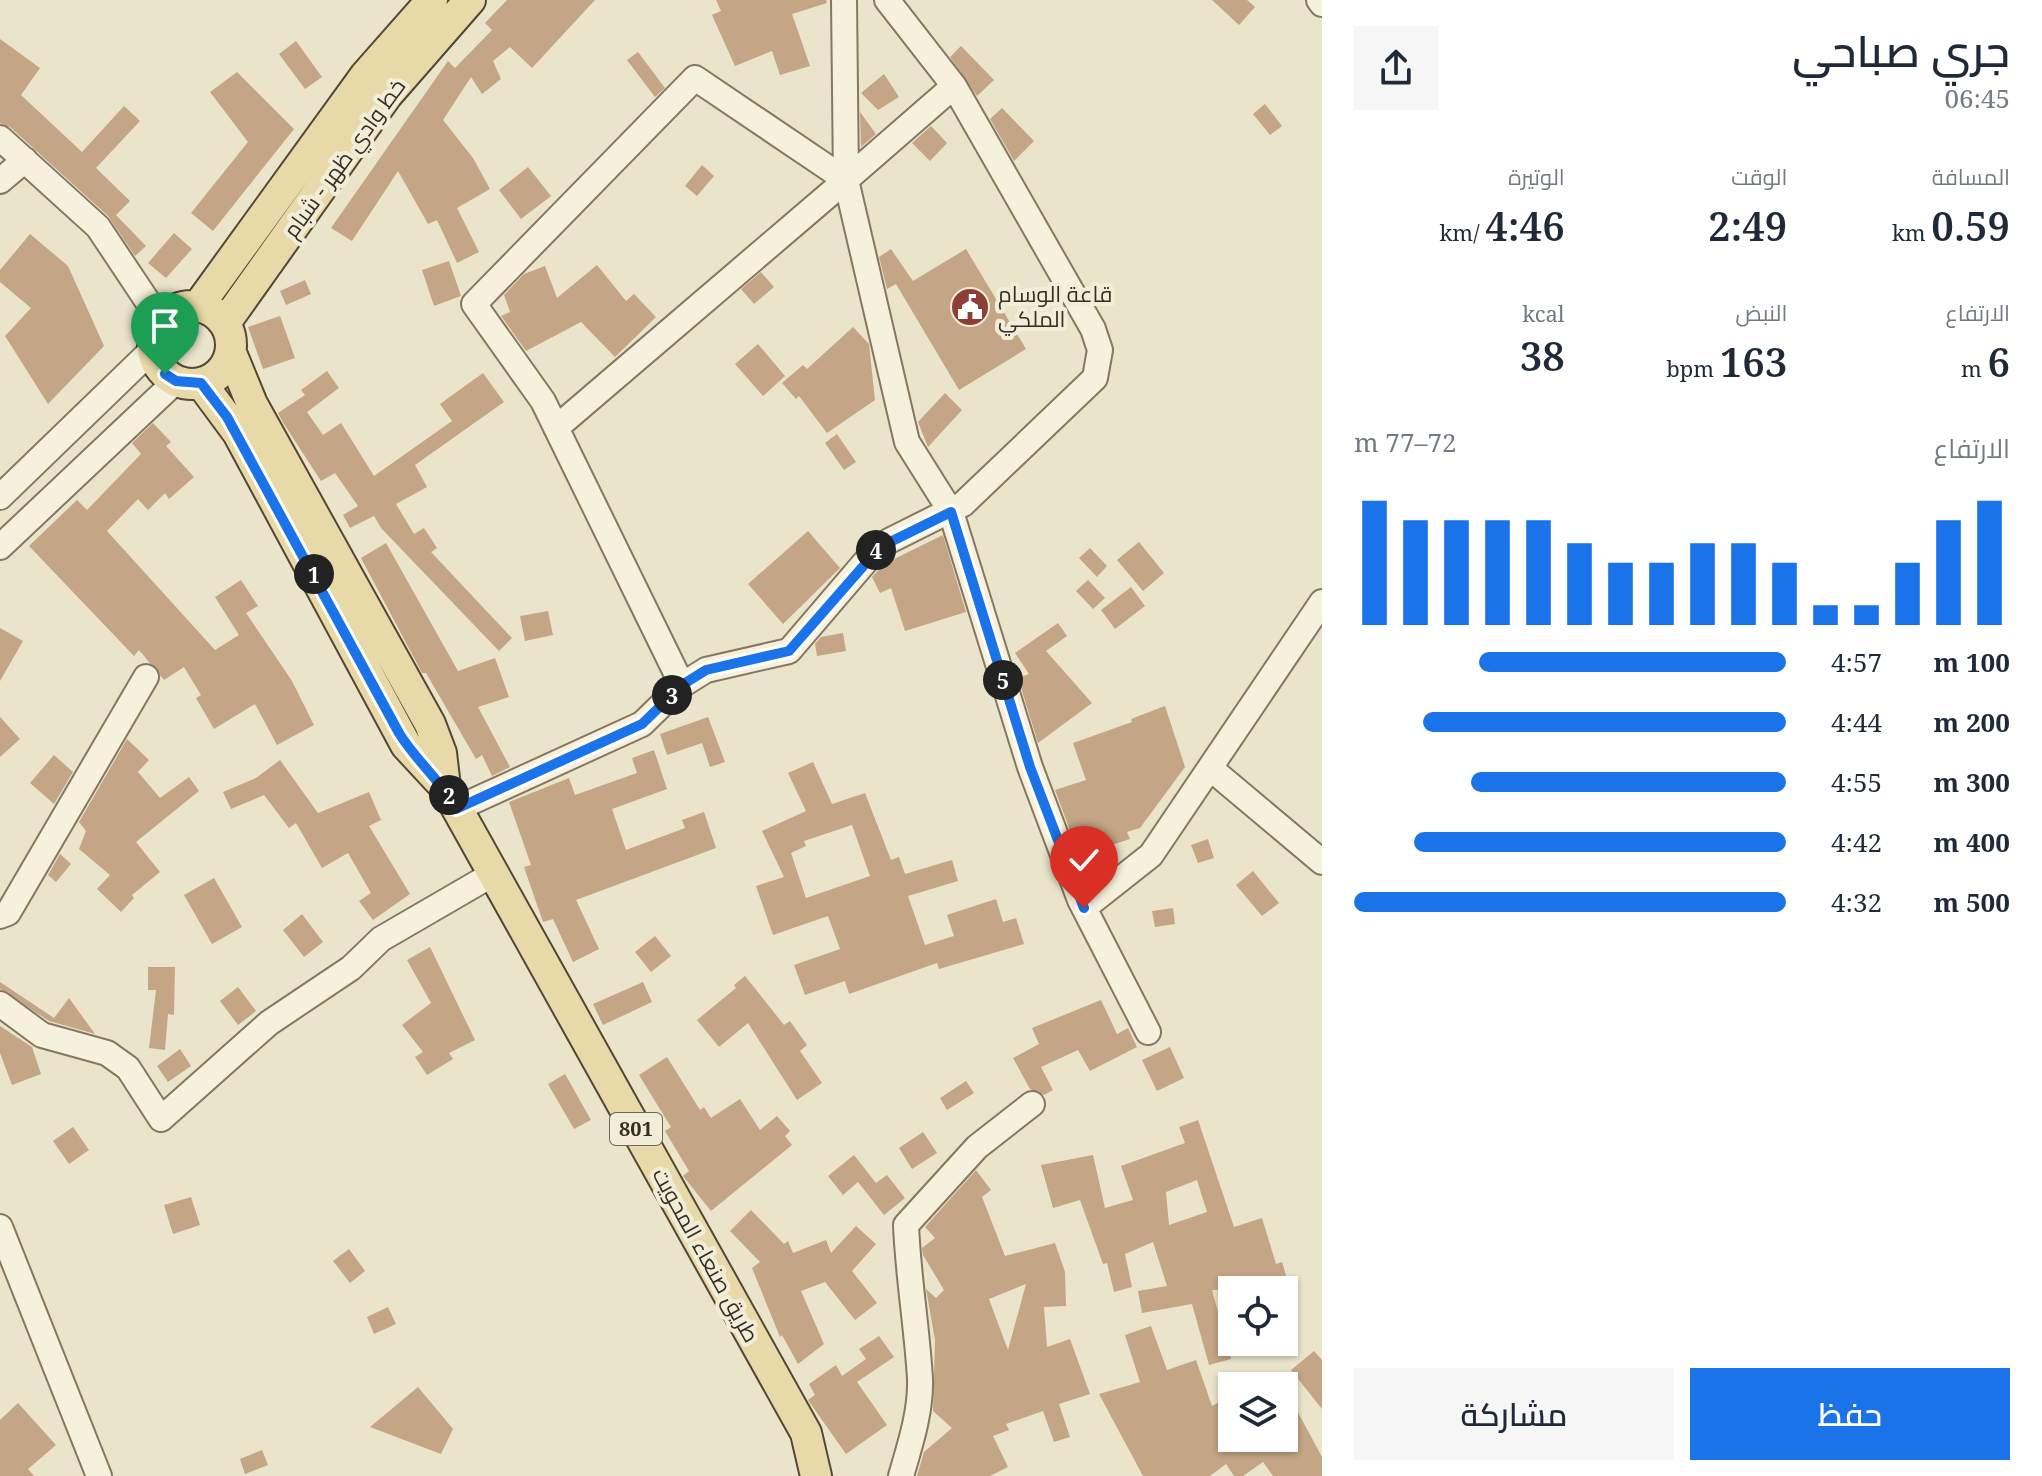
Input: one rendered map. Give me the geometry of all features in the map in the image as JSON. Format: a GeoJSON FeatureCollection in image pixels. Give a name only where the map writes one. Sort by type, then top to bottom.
{"type":"FeatureCollection","features":[{"type":"Feature","properties":{"kind":"main road","name":"خط وادي ظهر - شبام"},"geometry":{"type":"LineString","coordinates":[[199,305],[365,76],[432,0]]}},
{"type":"Feature","properties":{"kind":"main road","name":"خط وادي ظهر - شبام"},"geometry":{"type":"LineString","coordinates":[[225,323],[387,95],[470,0]]}},
{"type":"Feature","properties":{"kind":"main road"},"geometry":{"type":"LineString","coordinates":[[184,305],[199,305],[214,311],[225,323],[231,337],[231,353],[225,367],[189,382],[165,374],[153,349],[154,334],[160,320],[184,305]]}},
{"type":"Feature","properties":{"kind":"main road","name":"طريق صنعاء المحويت"},"geometry":{"type":"LineString","coordinates":[[231,353],[252,404],[430,724],[441,753],[450,798]]}},
{"type":"Feature","properties":{"kind":"main road","name":"طريق صنعاء المحويت"},"geometry":{"type":"LineString","coordinates":[[189,382],[238,433],[406,745],[450,798],[806,1433],[816,1476]]}},
{"type":"Feature","properties":{"kind":"street"},"geometry":{"type":"LineString","coordinates":[[844,0],[846,180],[907,442],[951,512],[1030,767],[1084,908],[1148,1032]]}},
{"type":"Feature","properties":{"kind":"street"},"geometry":{"type":"LineString","coordinates":[[450,798],[630,730],[653,716],[682,685],[720,665],[772,657],[789,651],[880,547],[951,512],[974,495],[1089,386],[1098,370],[1100,350],[1093,329],[954,86],[887,0]]}},
{"type":"Feature","properties":{"kind":"street"},"geometry":{"type":"LineString","coordinates":[[682,685],[543,401],[474,304],[695,78],[846,180]]}},
{"type":"Feature","properties":{"kind":"street"},"geometry":{"type":"LineString","coordinates":[[556,428],[954,86]]}},
{"type":"Feature","properties":{"kind":"street"},"geometry":{"type":"LineString","coordinates":[[0,138],[98,227],[160,320]]}},
{"type":"Feature","properties":{"kind":"street"},"geometry":{"type":"LineString","coordinates":[[0,181],[25,160]]}},
{"type":"Feature","properties":{"kind":"street"},"geometry":{"type":"LineString","coordinates":[[0,497],[153,349]]}},
{"type":"Feature","properties":{"kind":"street"},"geometry":{"type":"LineString","coordinates":[[0,547],[189,382]]}},
{"type":"Feature","properties":{"kind":"street"},"geometry":{"type":"LineString","coordinates":[[1084,908],[1151,855],[1322,602]]}},
{"type":"Feature","properties":{"kind":"street"},"geometry":{"type":"LineString","coordinates":[[0,916],[8,913],[146,677]]}},
{"type":"Feature","properties":{"kind":"street"},"geometry":{"type":"LineString","coordinates":[[1210,768],[1322,862]]}},
{"type":"Feature","properties":{"kind":"street"},"geometry":{"type":"LineString","coordinates":[[0,1004],[42,1035],[107,1053],[128,1068],[161,1119],[269,1023],[351,968],[381,939],[493,874]]}},
{"type":"Feature","properties":{"kind":"street"},"geometry":{"type":"LineString","coordinates":[[901,1476],[914,1430],[920,1381],[908,1282],[906,1225],[977,1147],[1032,1104]]}},
{"type":"Feature","properties":{"kind":"street"},"geometry":{"type":"LineString","coordinates":[[0,1227],[99,1476]]}},
{"type":"Feature","properties":{"kind":"building"},"geometry":{"type":"Polygon","coordinates":[[[507,0],[595,0],[532,68],[510,47],[493,61],[501,79],[482,94],[471,77],[443,120],[473,158],[490,189],[457,208],[479,252],[457,263],[437,220],[428,224],[398,171],[352,241],[331,228],[448,61],[455,68],[492,30],[485,23],[507,0]]]}},
{"type":"Feature","properties":{"kind":"building"},"geometry":{"type":"Polygon","coordinates":[[[716,0],[826,0],[827,3],[792,14],[810,66],[780,75],[772,51],[735,66],[712,15],[721,11],[716,0]]]}},
{"type":"Feature","properties":{"kind":"building"},"geometry":{"type":"Polygon","coordinates":[[[1212,0],[1247,0],[1255,7],[1239,25],[1212,0]]]}},
{"type":"Feature","properties":{"kind":"building"},"geometry":{"type":"Polygon","coordinates":[[[0,39],[40,68],[21,95],[82,152],[124,106],[140,121],[96,168],[130,201],[116,215],[146,246],[135,256],[108,216],[10,127],[0,123],[0,39]]]}},
{"type":"Feature","properties":{"kind":"building"},"geometry":{"type":"Polygon","coordinates":[[[296,41],[322,77],[305,89],[279,54],[296,41]]]}},
{"type":"Feature","properties":{"kind":"building"},"geometry":{"type":"Polygon","coordinates":[[[961,46],[994,80],[977,96],[950,57],[961,46]]]}},
{"type":"Feature","properties":{"kind":"building"},"geometry":{"type":"Polygon","coordinates":[[[638,52],[665,88],[655,97],[627,60],[638,52]]]}},
{"type":"Feature","properties":{"kind":"building"},"geometry":{"type":"Polygon","coordinates":[[[237,72],[294,129],[213,231],[191,213],[248,142],[210,92],[237,72]]]}},
{"type":"Feature","properties":{"kind":"building"},"geometry":{"type":"Polygon","coordinates":[[[884,74],[899,97],[878,110],[861,93],[884,74]]]}},
{"type":"Feature","properties":{"kind":"building"},"geometry":{"type":"Polygon","coordinates":[[[1265,104],[1282,126],[1270,135],[1253,114],[1265,104]]]}},
{"type":"Feature","properties":{"kind":"building"},"geometry":{"type":"Polygon","coordinates":[[[1002,108],[1034,141],[1014,161],[990,119],[1002,108]]]}},
{"type":"Feature","properties":{"kind":"building"},"geometry":{"type":"Polygon","coordinates":[[[860,112],[876,134],[861,147],[860,112]]]}},
{"type":"Feature","properties":{"kind":"building"},"geometry":{"type":"Polygon","coordinates":[[[931,126],[947,143],[930,161],[912,143],[931,126]]]}},
{"type":"Feature","properties":{"kind":"building"},"geometry":{"type":"Polygon","coordinates":[[[702,165],[714,176],[697,196],[685,186],[702,165]]]}},
{"type":"Feature","properties":{"kind":"building"},"geometry":{"type":"Polygon","coordinates":[[[528,167],[551,196],[521,219],[499,190],[528,167]]]}},
{"type":"Feature","properties":{"kind":"building"},"geometry":{"type":"Polygon","coordinates":[[[174,233],[192,249],[166,278],[148,263],[174,233]]]}},
{"type":"Feature","properties":{"kind":"building"},"geometry":{"type":"Polygon","coordinates":[[[30,234],[68,266],[104,346],[48,404],[5,336],[31,308],[0,282],[0,270],[30,234]]]}},
{"type":"Feature","properties":{"kind":"building"},"geometry":{"type":"Polygon","coordinates":[[[891,249],[913,281],[966,249],[1026,349],[959,390],[896,284],[887,289],[879,257],[891,249]]]}},
{"type":"Feature","properties":{"kind":"building"},"geometry":{"type":"Polygon","coordinates":[[[449,261],[461,296],[434,306],[422,270],[449,261]]]}},
{"type":"Feature","properties":{"kind":"building"},"geometry":{"type":"Polygon","coordinates":[[[597,265],[626,301],[634,294],[656,317],[615,357],[581,322],[526,351],[501,316],[510,312],[504,295],[524,274],[545,266],[557,298],[597,265]]]}},
{"type":"Feature","properties":{"kind":"building"},"geometry":{"type":"Polygon","coordinates":[[[761,272],[774,287],[754,304],[741,289],[761,272]]]}},
{"type":"Feature","properties":{"kind":"building"},"geometry":{"type":"Polygon","coordinates":[[[305,280],[311,294],[286,305],[280,291],[305,280]]]}},
{"type":"Feature","properties":{"kind":"building"},"geometry":{"type":"Polygon","coordinates":[[[280,316],[295,358],[263,369],[248,327],[280,316]]]}},
{"type":"Feature","properties":{"kind":"building"},"geometry":{"type":"Polygon","coordinates":[[[853,327],[869,344],[875,400],[827,433],[799,396],[796,399],[782,383],[803,365],[807,369],[853,327]]]}},
{"type":"Feature","properties":{"kind":"building"},"geometry":{"type":"Polygon","coordinates":[[[758,344],[785,376],[763,396],[735,364],[758,344]]]}},
{"type":"Feature","properties":{"kind":"building"},"geometry":{"type":"Polygon","coordinates":[[[327,371],[339,388],[307,412],[323,435],[341,423],[374,476],[452,421],[440,404],[483,373],[504,402],[415,465],[427,487],[396,504],[414,534],[424,528],[437,548],[431,552],[512,638],[499,651],[381,528],[374,516],[350,528],[343,515],[358,506],[335,473],[321,481],[282,421],[278,413],[305,395],[301,390],[327,371]]]}},
{"type":"Feature","properties":{"kind":"building"},"geometry":{"type":"Polygon","coordinates":[[[945,393],[962,410],[928,447],[918,422],[945,393]]]}},
{"type":"Feature","properties":{"kind":"building"},"geometry":{"type":"Polygon","coordinates":[[[153,423],[171,442],[166,446],[194,477],[169,499],[165,493],[148,510],[138,499],[107,531],[215,650],[239,635],[215,597],[241,580],[258,606],[246,613],[292,681],[314,725],[277,745],[255,704],[214,729],[196,698],[201,695],[184,667],[164,680],[139,650],[134,656],[29,546],[77,500],[87,510],[141,454],[132,443],[153,423]]]}},
{"type":"Feature","properties":{"kind":"building"},"geometry":{"type":"Polygon","coordinates":[[[837,434],[856,462],[844,470],[825,443],[837,434]]]}},
{"type":"Feature","properties":{"kind":"building"},"geometry":{"type":"Polygon","coordinates":[[[808,531],[840,568],[783,624],[748,584],[808,531]]]}},
{"type":"Feature","properties":{"kind":"building"},"geometry":{"type":"Polygon","coordinates":[[[943,535],[966,612],[905,631],[891,588],[880,593],[872,577],[884,564],[943,535]]]}},
{"type":"Feature","properties":{"kind":"building"},"geometry":{"type":"Polygon","coordinates":[[[1139,542],[1164,573],[1143,591],[1117,560],[1139,542]]]}},
{"type":"Feature","properties":{"kind":"building"},"geometry":{"type":"Polygon","coordinates":[[[386,543],[458,671],[495,658],[509,697],[478,707],[510,767],[492,776],[482,755],[476,759],[426,673],[422,673],[361,558],[386,543]]]}},
{"type":"Feature","properties":{"kind":"building"},"geometry":{"type":"Polygon","coordinates":[[[1090,548],[1107,566],[1097,577],[1079,558],[1090,548]]]}},
{"type":"Feature","properties":{"kind":"building"},"geometry":{"type":"Polygon","coordinates":[[[1088,580],[1105,598],[1093,609],[1076,591],[1088,580]]]}},
{"type":"Feature","properties":{"kind":"building"},"geometry":{"type":"Polygon","coordinates":[[[1131,587],[1145,606],[1115,629],[1101,610],[1131,587]]]}},
{"type":"Feature","properties":{"kind":"building"},"geometry":{"type":"Polygon","coordinates":[[[548,611],[553,635],[525,641],[520,616],[548,611]]]}},
{"type":"Feature","properties":{"kind":"building"},"geometry":{"type":"Polygon","coordinates":[[[1058,623],[1067,636],[1046,651],[1092,703],[1038,743],[1018,678],[1029,674],[1015,653],[1058,623]]]}},
{"type":"Feature","properties":{"kind":"building"},"geometry":{"type":"Polygon","coordinates":[[[0,628],[23,641],[0,681],[0,628]]]}},
{"type":"Feature","properties":{"kind":"building"},"geometry":{"type":"Polygon","coordinates":[[[843,633],[846,651],[817,656],[815,644],[821,637],[843,633]]]}},
{"type":"Feature","properties":{"kind":"building"},"geometry":{"type":"Polygon","coordinates":[[[1165,706],[1185,767],[1140,828],[1127,832],[1130,839],[1106,847],[1113,866],[1090,884],[1055,790],[1086,780],[1073,743],[1132,722],[1131,719],[1165,706]]]}},
{"type":"Feature","properties":{"kind":"building"},"geometry":{"type":"Polygon","coordinates":[[[0,717],[20,739],[0,757],[0,717]]]}},
{"type":"Feature","properties":{"kind":"building"},"geometry":{"type":"Polygon","coordinates":[[[708,717],[725,762],[710,767],[702,743],[667,755],[660,734],[708,717]]]}},
{"type":"Feature","properties":{"kind":"building"},"geometry":{"type":"Polygon","coordinates":[[[127,739],[149,760],[138,772],[160,798],[189,777],[199,791],[136,842],[160,872],[132,895],[134,898],[121,912],[97,889],[110,875],[79,849],[86,831],[79,822],[127,739]]]}},
{"type":"Feature","properties":{"kind":"building"},"geometry":{"type":"Polygon","coordinates":[[[654,750],[667,789],[612,809],[626,850],[685,828],[682,820],[704,812],[716,848],[576,900],[599,949],[573,962],[553,919],[543,922],[524,867],[531,865],[509,802],[569,778],[575,795],[637,773],[632,758],[654,750]]]}},
{"type":"Feature","properties":{"kind":"building"},"geometry":{"type":"Polygon","coordinates":[[[54,755],[73,772],[54,804],[30,783],[54,755]]]}},
{"type":"Feature","properties":{"kind":"building"},"geometry":{"type":"Polygon","coordinates":[[[280,760],[318,813],[369,792],[381,820],[369,826],[410,894],[373,920],[359,901],[371,893],[348,853],[322,868],[296,823],[289,828],[264,795],[231,809],[223,792],[256,778],[280,760]]]}},
{"type":"Feature","properties":{"kind":"building"},"geometry":{"type":"Polygon","coordinates":[[[813,762],[832,804],[865,793],[891,860],[899,857],[905,874],[952,860],[958,881],[908,896],[925,945],[954,936],[947,915],[996,899],[1003,922],[1016,918],[1024,944],[939,969],[937,963],[849,994],[845,981],[805,995],[794,965],[840,949],[828,916],[773,935],[756,886],[784,877],[762,831],[806,811],[788,773],[813,762]],[[852,825],[804,841],[806,846],[791,853],[806,898],[870,876],[852,825]]]}},
{"type":"Feature","properties":{"kind":"building"},"geometry":{"type":"Polygon","coordinates":[[[1208,839],[1214,858],[1198,863],[1191,845],[1208,839]]]}},
{"type":"Feature","properties":{"kind":"building"},"geometry":{"type":"Polygon","coordinates":[[[60,854],[71,864],[56,882],[48,875],[60,854]]]}},
{"type":"Feature","properties":{"kind":"building"},"geometry":{"type":"Polygon","coordinates":[[[1253,871],[1279,903],[1262,916],[1236,885],[1253,871]]]}},
{"type":"Feature","properties":{"kind":"building"},"geometry":{"type":"Polygon","coordinates":[[[214,878],[242,927],[212,944],[184,895],[214,878]]]}},
{"type":"Feature","properties":{"kind":"building"},"geometry":{"type":"Polygon","coordinates":[[[1173,908],[1175,924],[1155,927],[1152,911],[1173,908]]]}},
{"type":"Feature","properties":{"kind":"building"},"geometry":{"type":"Polygon","coordinates":[[[302,914],[323,942],[304,957],[283,930],[302,914]]]}},
{"type":"Feature","properties":{"kind":"building"},"geometry":{"type":"Polygon","coordinates":[[[655,936],[671,956],[651,972],[635,952],[655,936]]]}},
{"type":"Feature","properties":{"kind":"building"},"geometry":{"type":"Polygon","coordinates":[[[430,947],[475,1040],[449,1053],[453,1059],[427,1075],[415,1057],[423,1052],[402,1025],[431,1003],[407,960],[430,947]]]}},
{"type":"Feature","properties":{"kind":"building"},"geometry":{"type":"Polygon","coordinates":[[[148,967],[175,967],[174,1015],[168,1014],[165,1050],[149,1048],[156,990],[148,990],[148,967]]]}},
{"type":"Feature","properties":{"kind":"building"},"geometry":{"type":"Polygon","coordinates":[[[745,976],[784,1025],[790,1021],[807,1045],[800,1051],[822,1083],[797,1100],[748,1023],[719,1047],[697,1020],[736,988],[734,985],[745,976]]]}},
{"type":"Feature","properties":{"kind":"building"},"geometry":{"type":"Polygon","coordinates":[[[0,982],[54,1018],[69,998],[95,1034],[49,1021],[0,989],[0,982]]]}},
{"type":"Feature","properties":{"kind":"building"},"geometry":{"type":"Polygon","coordinates":[[[643,982],[652,1002],[603,1025],[593,1004],[643,982]]]}},
{"type":"Feature","properties":{"kind":"building"},"geometry":{"type":"Polygon","coordinates":[[[238,987],[256,1011],[238,1025],[220,1001],[238,987]]]}},
{"type":"Feature","properties":{"kind":"building"},"geometry":{"type":"Polygon","coordinates":[[[1101,1000],[1117,1034],[1128,1028],[1137,1047],[1090,1071],[1078,1050],[1041,1067],[1053,1090],[1044,1095],[1030,1089],[1013,1058],[1039,1044],[1032,1028],[1101,1000]]]}},
{"type":"Feature","properties":{"kind":"building"},"geometry":{"type":"Polygon","coordinates":[[[0,1026],[32,1047],[41,1074],[12,1085],[0,1053],[0,1026]]]}},
{"type":"Feature","properties":{"kind":"building"},"geometry":{"type":"Polygon","coordinates":[[[1170,1047],[1184,1078],[1157,1091],[1142,1060],[1170,1047]]]}},
{"type":"Feature","properties":{"kind":"building"},"geometry":{"type":"Polygon","coordinates":[[[180,1049],[191,1066],[168,1082],[157,1066],[180,1049]]]}},
{"type":"Feature","properties":{"kind":"building"},"geometry":{"type":"Polygon","coordinates":[[[667,1057],[700,1110],[704,1107],[711,1118],[740,1099],[760,1130],[777,1116],[790,1131],[785,1136],[792,1145],[711,1211],[683,1176],[689,1171],[665,1131],[671,1127],[639,1075],[667,1057]]]}},
{"type":"Feature","properties":{"kind":"building"},"geometry":{"type":"Polygon","coordinates":[[[565,1074],[591,1120],[574,1129],[548,1084],[565,1074]]]}},
{"type":"Feature","properties":{"kind":"building"},"geometry":{"type":"Polygon","coordinates":[[[966,1081],[974,1093],[947,1110],[940,1098],[966,1081]]]}},
{"type":"Feature","properties":{"kind":"building"},"geometry":{"type":"Polygon","coordinates":[[[1198,1120],[1234,1227],[1262,1218],[1276,1264],[1282,1262],[1286,1276],[1218,1276],[1218,1290],[1212,1290],[1218,1312],[1218,1356],[1230,1356],[1231,1359],[1209,1365],[1192,1304],[1142,1313],[1138,1291],[1167,1286],[1153,1242],[1125,1254],[1132,1287],[1114,1292],[1107,1263],[1103,1264],[1080,1200],[1053,1208],[1041,1165],[1093,1155],[1105,1208],[1133,1200],[1121,1166],[1185,1143],[1179,1127],[1198,1120]],[[1197,1180],[1166,1192],[1169,1225],[1207,1212],[1197,1180]]]}},
{"type":"Feature","properties":{"kind":"building"},"geometry":{"type":"Polygon","coordinates":[[[73,1127],[89,1150],[69,1164],[53,1141],[73,1127]]]}},
{"type":"Feature","properties":{"kind":"building"},"geometry":{"type":"Polygon","coordinates":[[[923,1132],[937,1153],[912,1169],[899,1148],[923,1132]]]}},
{"type":"Feature","properties":{"kind":"building"},"geometry":{"type":"Polygon","coordinates":[[[854,1155],[876,1183],[887,1175],[905,1198],[884,1215],[858,1182],[843,1195],[828,1176],[854,1155]]]}},
{"type":"Feature","properties":{"kind":"building"},"geometry":{"type":"Polygon","coordinates":[[[976,1170],[991,1190],[982,1197],[1005,1256],[1055,1243],[1065,1272],[1066,1306],[1044,1307],[1047,1347],[1070,1339],[1090,1394],[1059,1404],[1070,1437],[1054,1442],[1043,1411],[1006,1424],[1009,1430],[993,1436],[1008,1467],[990,1476],[917,1476],[924,1452],[952,1428],[933,1411],[935,1340],[926,1289],[936,1298],[944,1290],[923,1255],[922,1248],[935,1238],[925,1227],[976,1170]],[[1026,1284],[989,1299],[1008,1350],[1026,1284]]]}},
{"type":"Feature","properties":{"kind":"building"},"geometry":{"type":"Polygon","coordinates":[[[191,1197],[200,1225],[173,1234],[164,1205],[191,1197]]]}},
{"type":"Feature","properties":{"kind":"building"},"geometry":{"type":"Polygon","coordinates":[[[751,1210],[784,1244],[788,1241],[793,1253],[826,1240],[831,1253],[856,1226],[876,1244],[852,1271],[877,1303],[855,1320],[825,1282],[801,1291],[824,1344],[798,1364],[782,1335],[780,1337],[752,1268],[760,1262],[730,1231],[751,1210]]]}},
{"type":"Feature","properties":{"kind":"building"},"geometry":{"type":"Polygon","coordinates":[[[349,1249],[365,1271],[350,1283],[333,1261],[349,1249]]]}},
{"type":"Feature","properties":{"kind":"building"},"geometry":{"type":"Polygon","coordinates":[[[388,1307],[396,1324],[374,1334],[367,1317],[388,1307]]]}},
{"type":"Feature","properties":{"kind":"building"},"geometry":{"type":"Polygon","coordinates":[[[1151,1326],[1167,1370],[1196,1360],[1212,1406],[1218,1403],[1218,1452],[1298,1452],[1298,1412],[1322,1457],[1322,1476],[1273,1476],[1263,1462],[1243,1476],[1234,1476],[1226,1464],[1210,1476],[1143,1476],[1099,1394],[1140,1382],[1125,1335],[1151,1326]]]}},
{"type":"Feature","properties":{"kind":"building"},"geometry":{"type":"Polygon","coordinates":[[[879,1336],[894,1357],[857,1382],[887,1425],[846,1454],[808,1400],[815,1395],[809,1384],[836,1365],[842,1376],[866,1359],[859,1349],[879,1336]]]}},
{"type":"Feature","properties":{"kind":"building"},"geometry":{"type":"Polygon","coordinates":[[[1314,1351],[1322,1360],[1322,1409],[1298,1379],[1298,1372],[1291,1370],[1314,1351]]]}},
{"type":"Feature","properties":{"kind":"building"},"geometry":{"type":"Polygon","coordinates":[[[418,1387],[453,1429],[441,1454],[370,1427],[418,1387]]]}},
{"type":"Feature","properties":{"kind":"building"},"geometry":{"type":"Polygon","coordinates":[[[18,1403],[56,1445],[28,1469],[34,1476],[0,1476],[0,1420],[18,1403]]]}},
{"type":"Feature","properties":{"kind":"building"},"geometry":{"type":"Polygon","coordinates":[[[262,1450],[268,1465],[245,1474],[240,1459],[262,1450]]]}},
{"type":"Feature","properties":{"kind":"place","name":"قاعة الوسام الملكي"},"geometry":{"type":"Point","coordinates":[970,307]}},
{"type":"Feature","properties":{"kind":"route"},"geometry":{"type":"LineString","coordinates":[[165,374],[176,381],[201,383],[238,433],[399,733],[415,758],[445,787],[456,809],[642,724],[682,685],[706,670],[789,651],[880,547],[951,512],[1030,767],[1084,908]]}}]}
